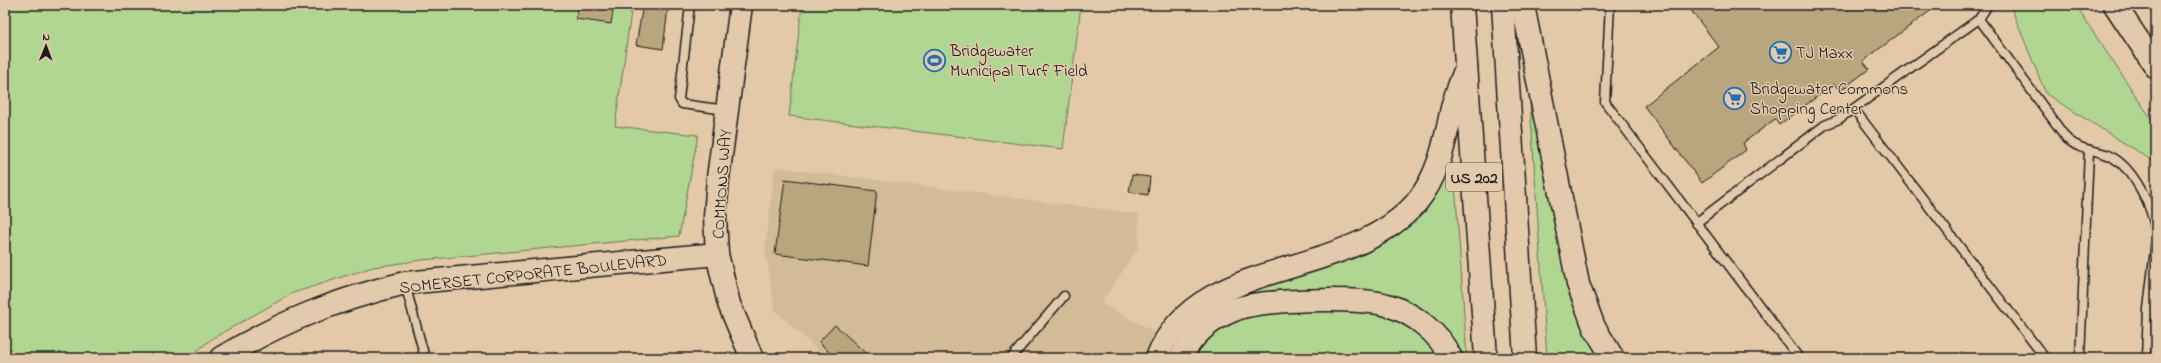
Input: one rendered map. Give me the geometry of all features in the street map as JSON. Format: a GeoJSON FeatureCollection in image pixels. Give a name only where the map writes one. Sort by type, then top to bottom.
{"type":"FeatureCollection","features":[{"type":"Feature","properties":{"kind":"main road","name":"COMMONS WAY"},"geometry":{"type":"LineString","coordinates":[[741,5],[715,217],[717,254],[729,304],[752,358]]}},
{"type":"Feature","properties":{"kind":"main road","name":"US 202"},"geometry":{"type":"LineString","coordinates":[[1462,5],[1486,358]]}},
{"type":"Feature","properties":{"kind":"main road","name":"US 202"},"geometry":{"type":"LineString","coordinates":[[1503,5],[1525,358]]}},
{"type":"Feature","properties":{"kind":"main road"},"geometry":{"type":"LineString","coordinates":[[1524,5],[1578,284],[1594,327],[1613,358]]}},
{"type":"Feature","properties":{"kind":"main road"},"geometry":{"type":"LineString","coordinates":[[2115,5],[2156,67]]}},
{"type":"Feature","properties":{"kind":"main road"},"geometry":{"type":"LineString","coordinates":[[1157,358],[1161,346],[1182,318],[1207,298],[1238,285],[1344,250],[1373,238],[1396,224],[1417,202],[1431,179],[1444,149],[1452,107],[1466,68]]}},
{"type":"Feature","properties":{"kind":"main road","name":"SOMERSET CORPORATE BOULEVARD"},"geometry":{"type":"LineString","coordinates":[[221,358],[263,334],[299,317],[338,302],[405,283],[717,254]]}},
{"type":"Feature","properties":{"kind":"main road"},"geometry":{"type":"LineString","coordinates":[[1181,358],[1184,351],[1205,327],[1219,316],[1235,309],[1272,304],[1344,300],[1367,300],[1388,305],[1406,313],[1424,324],[1436,336],[1451,358]]}},
{"type":"Feature","properties":{"kind":"lane"},"geometry":{"type":"LineString","coordinates":[[690,5],[678,99],[682,104],[727,110]]}},
{"type":"Feature","properties":{"kind":"lane"},"geometry":{"type":"LineString","coordinates":[[1610,5],[1605,102],[1799,358]]}},
{"type":"Feature","properties":{"kind":"lane"},"geometry":{"type":"LineString","coordinates":[[1696,223],[1825,125],[1839,119],[1854,109],[1979,19],[1988,5]]}},
{"type":"Feature","properties":{"kind":"lane"},"geometry":{"type":"LineString","coordinates":[[1979,19],[2067,139],[2077,147],[2111,157],[2132,177],[2146,198],[2153,216],[2156,232]]}},
{"type":"Feature","properties":{"kind":"lane"},"geometry":{"type":"LineString","coordinates":[[1854,109],[2045,358]]}},
{"type":"Feature","properties":{"kind":"lane"},"geometry":{"type":"LineString","coordinates":[[2080,358],[2089,151]]}},
{"type":"Feature","properties":{"kind":"lane"},"geometry":{"type":"LineString","coordinates":[[2146,358],[2148,309],[2154,274],[2156,240]]}},
{"type":"Feature","properties":{"kind":"lane"},"geometry":{"type":"LineString","coordinates":[[405,283],[425,358]]}},
{"type":"Feature","properties":{"kind":"lane"},"geometry":{"type":"LineString","coordinates":[[1011,358],[1064,296]]}},
{"type":"Feature","properties":{"kind":"shaded area"},"geometry":{"type":"Polygon","coordinates":[[[775,167],[1139,214],[1138,248],[1101,303],[1154,332],[1143,358],[826,358],[775,310],[765,249],[775,167]]]}},
{"type":"Feature","properties":{"kind":"green space"},"geometry":{"type":"Polygon","coordinates":[[[5,5],[632,5],[615,126],[698,135],[679,236],[422,260],[373,267],[293,293],[213,338],[188,358],[5,358],[5,5]]]}},
{"type":"Feature","properties":{"kind":"green space","name":"Bridgewater Municipal Turf Field"},"geometry":{"type":"Polygon","coordinates":[[[802,5],[1081,5],[1063,149],[789,116],[802,5]]]}},
{"type":"Feature","properties":{"kind":"green space"},"geometry":{"type":"Polygon","coordinates":[[[2010,5],[2075,5],[2156,126],[2156,163],[2046,94],[2010,5]]]}},
{"type":"Feature","properties":{"kind":"green space"},"geometry":{"type":"Polygon","coordinates":[[[1529,88],[1603,358],[1547,358],[1529,88]]]}},
{"type":"Feature","properties":{"kind":"green space"},"geometry":{"type":"Polygon","coordinates":[[[1449,165],[1451,165],[1456,197],[1467,358],[1458,358],[1359,290],[1227,296],[1362,255],[1387,243],[1413,222],[1433,194],[1449,165]]]}},
{"type":"Feature","properties":{"kind":"green space"},"geometry":{"type":"Polygon","coordinates":[[[1367,307],[1399,321],[1420,333],[1429,340],[1443,358],[1191,358],[1210,334],[1242,316],[1278,311],[1367,307]]]}},
{"type":"Feature","properties":{"kind":"building"},"geometry":{"type":"Polygon","coordinates":[[[578,5],[614,5],[611,24],[576,19],[578,5]]]}},
{"type":"Feature","properties":{"kind":"building"},"geometry":{"type":"Polygon","coordinates":[[[643,5],[668,8],[663,49],[636,45],[643,5]]]}},
{"type":"Feature","properties":{"kind":"building","name":"Bridgewater Commons Shopping Center"},"geometry":{"type":"Polygon","coordinates":[[[1687,5],[1938,5],[1863,61],[1869,69],[1840,91],[1834,84],[1779,125],[1775,119],[1743,143],[1746,150],[1702,183],[1644,106],[1719,47],[1687,5]]]}},
{"type":"Feature","properties":{"kind":"building"},"geometry":{"type":"Polygon","coordinates":[[[1132,175],[1150,177],[1148,195],[1129,192],[1132,175]]]}},
{"type":"Feature","properties":{"kind":"building"},"geometry":{"type":"Polygon","coordinates":[[[785,179],[877,191],[868,266],[775,254],[785,179]]]}},
{"type":"Feature","properties":{"kind":"building"},"geometry":{"type":"Polygon","coordinates":[[[835,325],[871,358],[835,358],[819,342],[835,325]]]}},
{"type":"Feature","properties":{"kind":"place","name":"TJ Maxx"},"geometry":{"type":"Point","coordinates":[1781,52]}},
{"type":"Feature","properties":{"kind":"place","name":"Bridgewater Municipal Turf Field"},"geometry":{"type":"Point","coordinates":[935,60]}},
{"type":"Feature","properties":{"kind":"place","name":"Bridgewater Commons Shopping Center"},"geometry":{"type":"Point","coordinates":[1734,98]}}]}
